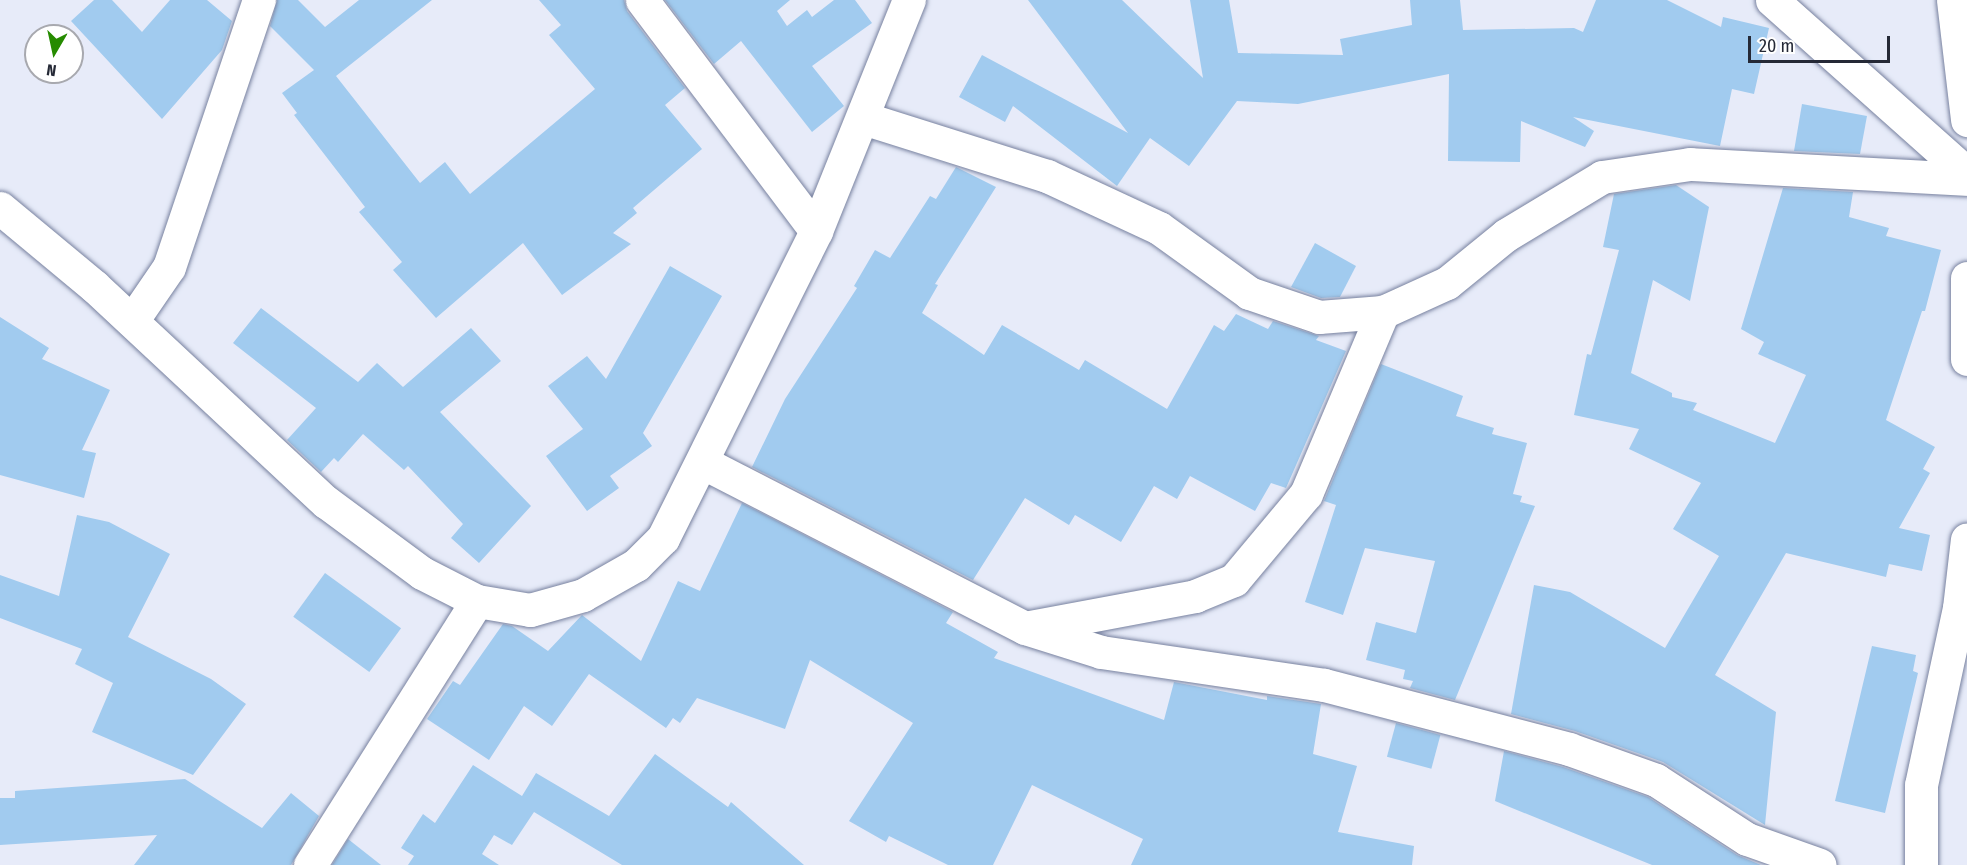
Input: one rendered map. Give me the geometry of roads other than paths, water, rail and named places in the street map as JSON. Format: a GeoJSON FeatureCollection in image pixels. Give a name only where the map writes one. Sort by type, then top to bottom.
{"type":"FeatureCollection","features":[{"type":"Feature","properties":{"kind":"street"},"geometry":{"type":"LineString","coordinates":[[132,321],[169,267],[259,0]]}},
{"type":"Feature","properties":{"kind":"street"},"geometry":{"type":"LineString","coordinates":[[642,0],[816,231]]}},
{"type":"Feature","properties":{"kind":"street"},"geometry":{"type":"LineString","coordinates":[[0,208],[132,321],[326,502],[422,573],[477,601],[530,610],[583,595],[636,565],[663,538],[816,231],[909,0]]}},
{"type":"Feature","properties":{"kind":"street"},"geometry":{"type":"LineString","coordinates":[[1772,0],[1967,174]]}},
{"type":"Feature","properties":{"kind":"street"},"geometry":{"type":"LineString","coordinates":[[1953,0],[1967,120]]}},
{"type":"Feature","properties":{"kind":"street"},"geometry":{"type":"LineString","coordinates":[[863,118],[1047,176],[1159,228],[1249,293],[1319,317],[1383,312],[1447,283],[1506,235],[1602,177],[1690,164],[1967,179]]}},
{"type":"Feature","properties":{"kind":"street"},"geometry":{"type":"LineString","coordinates":[[1967,279],[1967,358]]}},
{"type":"Feature","properties":{"kind":"street"},"geometry":{"type":"LineString","coordinates":[[1025,628],[1195,596],[1234,580],[1306,494],[1383,312]]}},
{"type":"Feature","properties":{"kind":"street"},"geometry":{"type":"LineString","coordinates":[[702,462],[1025,628],[1101,652],[1324,685],[1569,749],[1656,780],[1747,838],[1820,865]]}},
{"type":"Feature","properties":{"kind":"street"},"geometry":{"type":"LineString","coordinates":[[1921,865],[1921,785],[1963,609],[1967,539]]}},
{"type":"Feature","properties":{"kind":"street"},"geometry":{"type":"LineString","coordinates":[[310,865],[477,601]]}}]}
